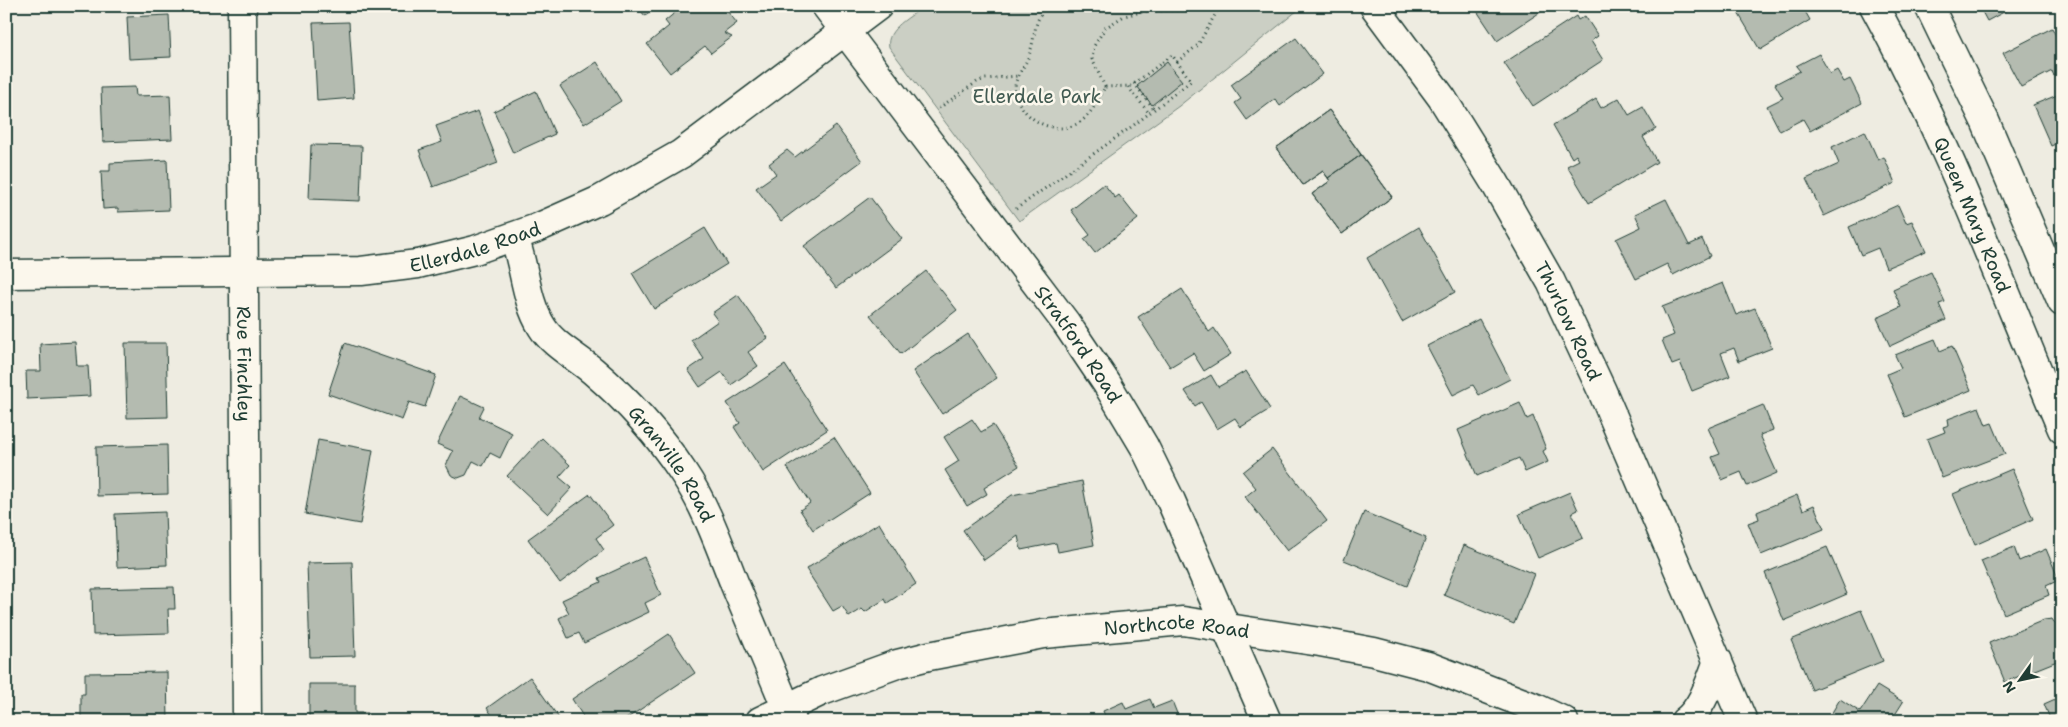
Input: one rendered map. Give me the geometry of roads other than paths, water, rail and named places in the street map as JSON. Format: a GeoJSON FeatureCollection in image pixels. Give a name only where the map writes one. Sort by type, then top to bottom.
{"type":"FeatureCollection","features":[{"type":"Feature","properties":{"kind":"street","name":"Rue Finchley"},"geometry":{"type":"LineString","coordinates":[[242,6],[247,721]]}},
{"type":"Feature","properties":{"kind":"street","name":"Stratford Road"},"geometry":{"type":"LineString","coordinates":[[826,6],[1066,323],[1107,384],[1144,446],[1171,501],[1267,721]]}},
{"type":"Feature","properties":{"kind":"street","name":"Ellerdale Road"},"geometry":{"type":"LineString","coordinates":[[6,274],[381,270],[465,253],[514,237],[600,200],[659,168],[738,113],[878,6]]}},
{"type":"Feature","properties":{"kind":"street","name":"Thurlow Road"},"geometry":{"type":"LineString","coordinates":[[1374,6],[1442,98],[1495,183],[1551,282],[1598,383],[1743,721]]}},
{"type":"Feature","properties":{"kind":"street","name":"Queen Mary Road"},"geometry":{"type":"LineString","coordinates":[[1874,6],[1919,95],[1957,178],[2062,429]]}},
{"type":"Feature","properties":{"kind":"street"},"geometry":{"type":"LineString","coordinates":[[1929,6],[1985,121],[2062,302]]}},
{"type":"Feature","properties":{"kind":"street","name":"Granville Road"},"geometry":{"type":"LineString","coordinates":[[514,237],[530,298],[543,328],[550,337],[594,371],[630,406],[669,451],[685,474],[711,528],[790,714]]}},
{"type":"Feature","properties":{"kind":"street","name":"Northcote Road"},"geometry":{"type":"LineString","coordinates":[[760,721],[790,714],[822,691],[897,664],[1043,634],[1183,621],[1320,642],[1374,652],[1428,666],[1536,708],[1564,721]]}},
{"type":"Feature","properties":{"kind":"street"},"geometry":{"type":"LineString","coordinates":[[1685,721],[1690,717],[1706,692],[1718,661]]}},
{"type":"Feature","properties":{"kind":"park label","name":"Ellerdale Park"},"geometry":{"type":"Point","coordinates":[1037,96]}}]}
